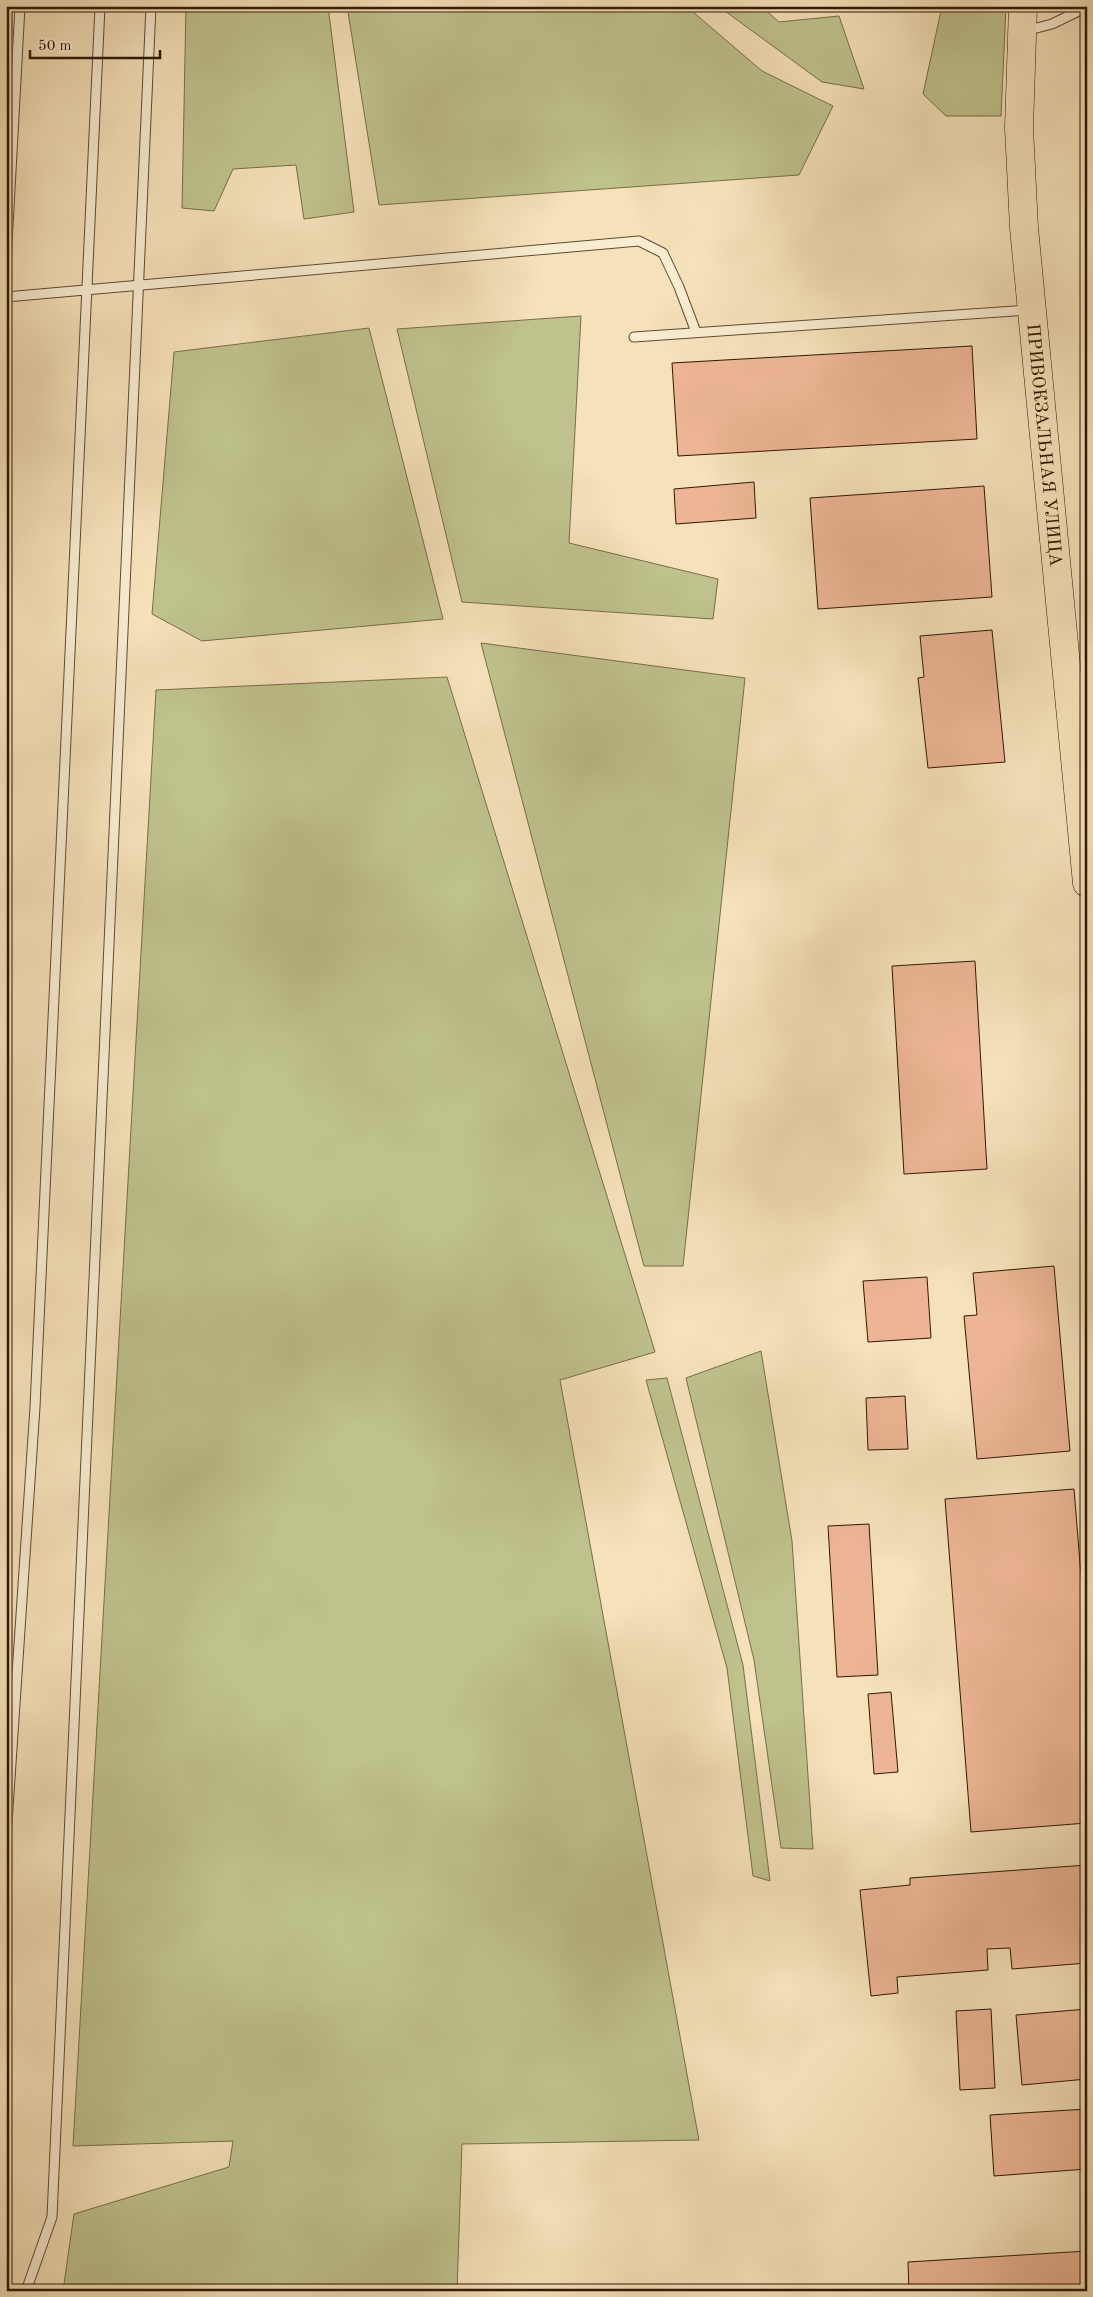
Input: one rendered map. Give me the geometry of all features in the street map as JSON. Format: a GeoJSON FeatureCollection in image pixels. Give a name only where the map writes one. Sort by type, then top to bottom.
{"type":"FeatureCollection","features":[{"type":"Feature","properties":{"kind":"main road","name":"ПРИВОКЗАЛЬНАЯ УЛИЦА"},"geometry":{"type":"LineString","coordinates":[[1023,19],[1019,128],[1024,228],[1087,883]]}},
{"type":"Feature","properties":{"kind":"lane"},"geometry":{"type":"LineString","coordinates":[[6,263],[20,6]]}},
{"type":"Feature","properties":{"kind":"lane"},"geometry":{"type":"LineString","coordinates":[[6,1838],[35,1407],[100,6]]}},
{"type":"Feature","properties":{"kind":"lane"},"geometry":{"type":"LineString","coordinates":[[26,2291],[52,2217],[151,6]]}},
{"type":"Feature","properties":{"kind":"lane"},"geometry":{"type":"LineString","coordinates":[[1023,19],[1052,24],[1087,7]]}},
{"type":"Feature","properties":{"kind":"lane"},"geometry":{"type":"LineString","coordinates":[[6,297],[639,240],[663,253],[679,287],[696,332]]}},
{"type":"Feature","properties":{"kind":"lane"},"geometry":{"type":"LineString","coordinates":[[634,337],[1031,310]]}},
{"type":"Feature","properties":{"kind":"green space"},"geometry":{"type":"Polygon","coordinates":[[[186,6],[328,6],[354,212],[304,219],[296,165],[233,169],[214,211],[182,208],[186,6]]]}},
{"type":"Feature","properties":{"kind":"green space"},"geometry":{"type":"Polygon","coordinates":[[[347,6],[686,6],[762,71],[833,106],[799,175],[379,205],[347,6]]]}},
{"type":"Feature","properties":{"kind":"green space"},"geometry":{"type":"Polygon","coordinates":[[[718,6],[761,6],[779,22],[839,16],[864,89],[822,82],[718,6]]]}},
{"type":"Feature","properties":{"kind":"green space"},"geometry":{"type":"Polygon","coordinates":[[[942,6],[1006,6],[1001,116],[946,116],[923,94],[942,6]]]}},
{"type":"Feature","properties":{"kind":"green space"},"geometry":{"type":"Polygon","coordinates":[[[581,316],[569,543],[718,579],[713,619],[462,602],[397,329],[581,316]]]}},
{"type":"Feature","properties":{"kind":"green space"},"geometry":{"type":"Polygon","coordinates":[[[369,328],[443,619],[202,641],[152,614],[174,352],[369,328]]]}},
{"type":"Feature","properties":{"kind":"green space"},"geometry":{"type":"Polygon","coordinates":[[[481,643],[745,678],[683,1266],[644,1266],[481,643]]]}},
{"type":"Feature","properties":{"kind":"green space"},"geometry":{"type":"Polygon","coordinates":[[[447,677],[655,1352],[560,1380],[699,2140],[462,2144],[457,2291],[63,2291],[74,2214],[229,2167],[233,2141],[73,2146],[156,690],[447,677]]]}},
{"type":"Feature","properties":{"kind":"green space"},"geometry":{"type":"Polygon","coordinates":[[[761,1351],[792,1541],[813,1849],[781,1848],[754,1660],[686,1378],[761,1351]]]}},
{"type":"Feature","properties":{"kind":"green space"},"geometry":{"type":"Polygon","coordinates":[[[667,1378],[743,1665],[770,1881],[753,1876],[727,1668],[646,1380],[667,1378]]]}},
{"type":"Feature","properties":{"kind":"building"},"geometry":{"type":"Polygon","coordinates":[[[972,346],[977,439],[678,456],[672,363],[972,346]]]}},
{"type":"Feature","properties":{"kind":"building"},"geometry":{"type":"Polygon","coordinates":[[[754,482],[756,518],[676,524],[674,489],[754,482]]]}},
{"type":"Feature","properties":{"kind":"building"},"geometry":{"type":"Polygon","coordinates":[[[984,486],[992,597],[818,609],[810,498],[984,486]]]}},
{"type":"Feature","properties":{"kind":"building"},"geometry":{"type":"Polygon","coordinates":[[[992,630],[1005,762],[928,768],[918,678],[924,677],[920,636],[992,630]]]}},
{"type":"Feature","properties":{"kind":"building"},"geometry":{"type":"Polygon","coordinates":[[[975,961],[987,1169],[904,1174],[892,966],[975,961]]]}},
{"type":"Feature","properties":{"kind":"building"},"geometry":{"type":"Polygon","coordinates":[[[1054,1266],[1070,1451],[977,1459],[964,1316],[977,1315],[973,1273],[1054,1266]]]}},
{"type":"Feature","properties":{"kind":"building"},"geometry":{"type":"Polygon","coordinates":[[[927,1277],[931,1338],[868,1342],[863,1281],[927,1277]]]}},
{"type":"Feature","properties":{"kind":"building"},"geometry":{"type":"Polygon","coordinates":[[[905,1396],[908,1449],[868,1450],[866,1398],[905,1396]]]}},
{"type":"Feature","properties":{"kind":"building"},"geometry":{"type":"Polygon","coordinates":[[[1074,1489],[1087,1649],[1087,1823],[971,1832],[945,1499],[1074,1489]]]}},
{"type":"Feature","properties":{"kind":"building"},"geometry":{"type":"Polygon","coordinates":[[[869,1524],[878,1675],[837,1677],[828,1526],[869,1524]]]}},
{"type":"Feature","properties":{"kind":"building"},"geometry":{"type":"Polygon","coordinates":[[[891,1692],[898,1772],[874,1774],[868,1694],[891,1692]]]}},
{"type":"Feature","properties":{"kind":"building"},"geometry":{"type":"Polygon","coordinates":[[[1087,1865],[1087,1963],[1012,1969],[1010,1948],[987,1949],[988,1970],[897,1977],[898,1993],[871,1996],[860,1890],[910,1885],[910,1878],[1087,1865]]]}},
{"type":"Feature","properties":{"kind":"building"},"geometry":{"type":"Polygon","coordinates":[[[991,2009],[995,2088],[960,2090],[956,2011],[991,2009]]]}},
{"type":"Feature","properties":{"kind":"building"},"geometry":{"type":"Polygon","coordinates":[[[1087,2009],[1087,2079],[1022,2085],[1016,2015],[1087,2009]]]}},
{"type":"Feature","properties":{"kind":"building"},"geometry":{"type":"Polygon","coordinates":[[[1087,2109],[1087,2169],[994,2176],[990,2115],[1087,2109]]]}},
{"type":"Feature","properties":{"kind":"building"},"geometry":{"type":"Polygon","coordinates":[[[1087,2251],[1087,2291],[909,2291],[908,2262],[1087,2251]]]}}]}
